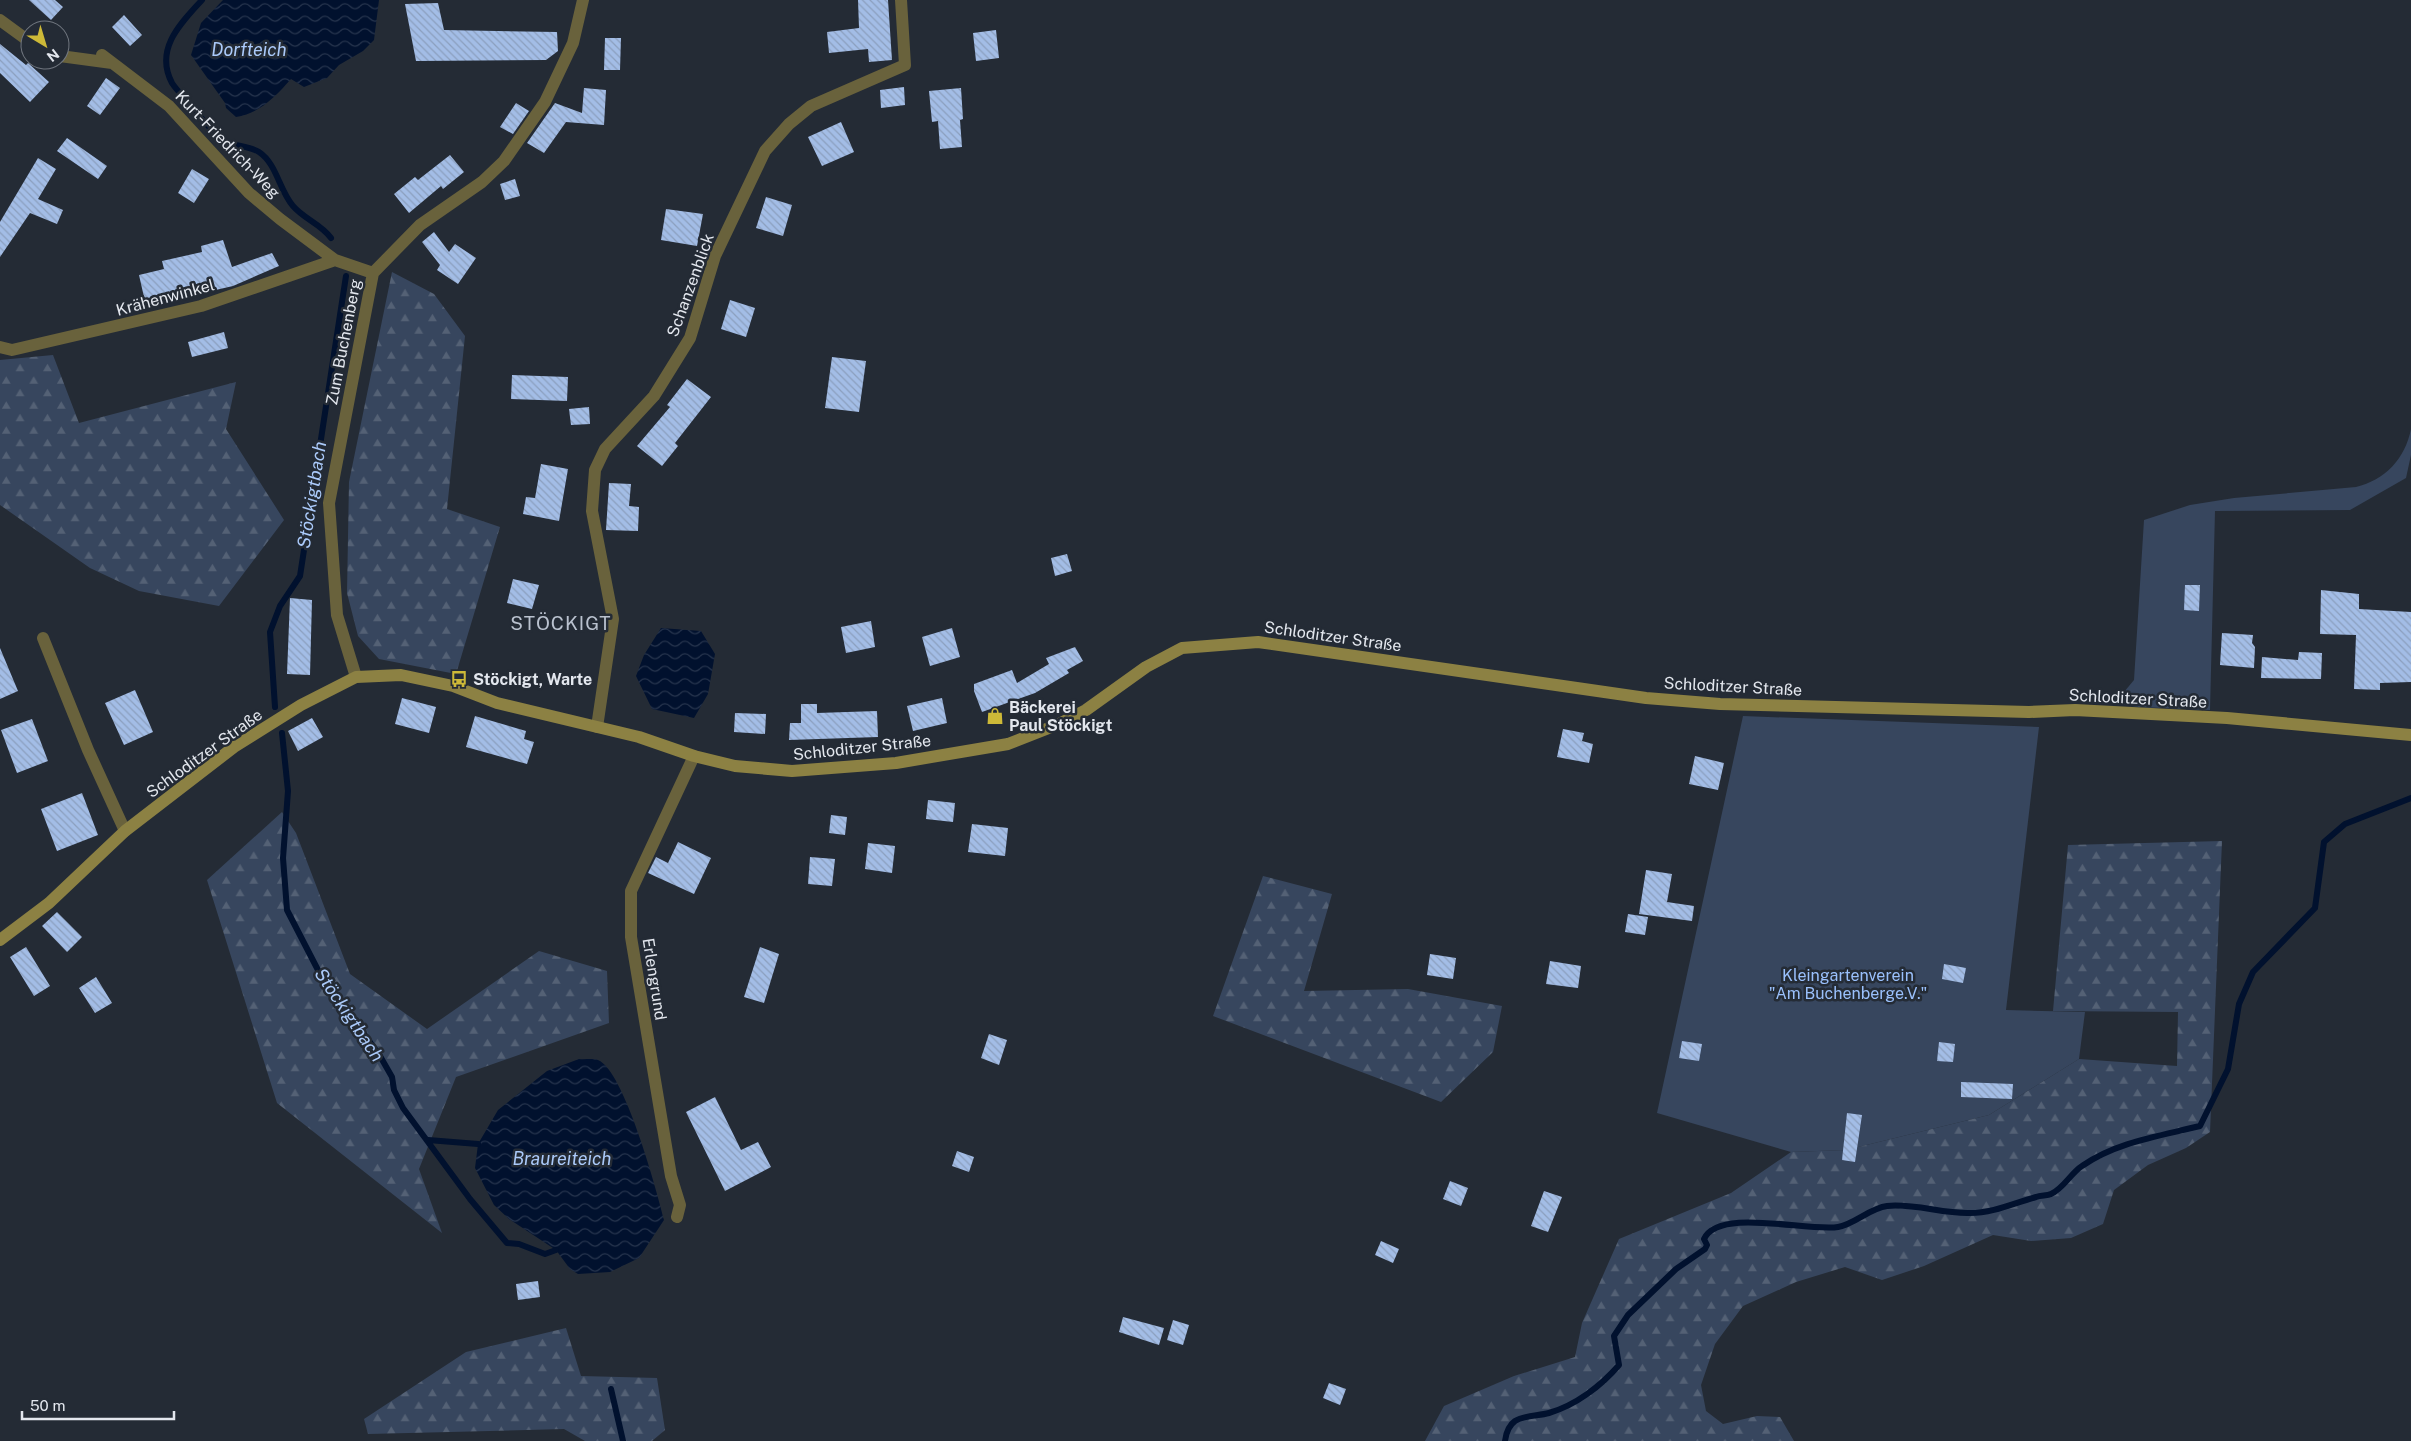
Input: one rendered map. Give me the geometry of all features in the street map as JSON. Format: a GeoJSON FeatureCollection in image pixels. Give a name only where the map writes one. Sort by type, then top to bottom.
{"type":"FeatureCollection","features":[{"type":"Feature","properties":{"kind":"street","name":"Zum Buchenberg"},"geometry":{"type":"LineString","coordinates":[[356,677],[337,615],[330,502],[373,273],[420,225],[482,182],[504,161],[546,102],[573,43],[583,0]]}},
{"type":"Feature","properties":{"kind":"street","name":"Schanzenblick"},"geometry":{"type":"LineString","coordinates":[[597,727],[613,619],[592,511],[595,470],[605,449],[654,396],[690,338],[715,256],[765,151],[789,124],[811,106],[905,64],[901,0]]}},
{"type":"Feature","properties":{"kind":"street"},"geometry":{"type":"LineString","coordinates":[[0,20],[20,35]]}},
{"type":"Feature","properties":{"kind":"street","name":"Kurt-Friedrich-Weg"},"geometry":{"type":"LineString","coordinates":[[102,55],[170,106],[249,193],[280,219],[335,260],[373,273]]}},
{"type":"Feature","properties":{"kind":"street","name":"Kurt-Friedrich-Weg"},"geometry":{"type":"LineString","coordinates":[[70,57],[113,63]]}},
{"type":"Feature","properties":{"kind":"street","name":"Krähenwinkel"},"geometry":{"type":"LineString","coordinates":[[0,347],[12,350],[201,306],[335,260]]}},
{"type":"Feature","properties":{"kind":"street"},"geometry":{"type":"LineString","coordinates":[[43,638],[88,750],[125,831]]}},
{"type":"Feature","properties":{"kind":"street","name":"Schloditzer Straße"},"geometry":{"type":"LineString","coordinates":[[0,940],[49,903],[125,831],[234,747],[300,705],[356,677],[401,675],[453,686],[497,703],[639,737],[694,756],[735,766],[792,771],[896,763],[1008,744],[1059,724],[1086,710],[1146,667],[1182,648],[1258,642],[1646,698],[1720,704],[2020,712],[2075,710],[2266,721],[2411,735]]}},
{"type":"Feature","properties":{"kind":"street","name":"Erlengrund"},"geometry":{"type":"LineString","coordinates":[[677,1218],[680,1204],[671,1176],[631,937],[631,891],[694,756]]}},
{"type":"Feature","properties":{"kind":"green space"},"geometry":{"type":"Polygon","coordinates":[[[392,272],[434,294],[465,336],[447,509],[500,527],[456,674],[379,659],[358,636],[347,593],[349,482],[392,272]]]}},
{"type":"Feature","properties":{"kind":"green space"},"geometry":{"type":"Polygon","coordinates":[[[53,355],[79,423],[236,382],[226,429],[284,520],[219,606],[139,591],[90,568],[0,505],[0,360],[53,355]]]}},
{"type":"Feature","properties":{"kind":"green space"},"geometry":{"type":"Polygon","coordinates":[[[2411,429],[2411,455],[2406,478],[2350,510],[2215,511],[2210,710],[2139,707],[2118,704],[2119,698],[2134,680],[2144,520],[2190,505],[2234,498],[2356,487],[2366,484],[2385,473],[2399,459],[2411,429]]]}},
{"type":"Feature","properties":{"kind":"green space","name":"Kleingartenverein \"Am Buchenberge.V.\""},"geometry":{"type":"Polygon","coordinates":[[[1743,716],[2039,727],[2006,1010],[2085,1012],[2079,1059],[1989,1115],[1846,1150],[1791,1152],[1657,1113],[1743,716]]]}},
{"type":"Feature","properties":{"kind":"green space"},"geometry":{"type":"Polygon","coordinates":[[[282,812],[296,833],[350,974],[427,1029],[539,951],[607,971],[609,1023],[456,1077],[419,1169],[442,1233],[277,1103],[207,880],[282,812]]]}},
{"type":"Feature","properties":{"kind":"green space"},"geometry":{"type":"Polygon","coordinates":[[[2222,841],[2210,1132],[2186,1148],[2148,1165],[2114,1190],[2103,1224],[2071,1238],[2031,1241],[1993,1235],[1924,1266],[1882,1280],[1845,1267],[1796,1282],[1743,1306],[1715,1344],[1701,1385],[1706,1411],[1723,1424],[1757,1416],[1780,1417],[1794,1441],[1425,1441],[1444,1406],[1514,1376],[1575,1357],[1582,1323],[1619,1239],[1731,1193],[1791,1152],[1846,1150],[1989,1115],[2079,1059],[2177,1066],[2178,1012],[2053,1011],[2068,845],[2222,841]]]}},
{"type":"Feature","properties":{"kind":"green space"},"geometry":{"type":"Polygon","coordinates":[[[1263,876],[1332,894],[1304,991],[1408,989],[1502,1006],[1493,1052],[1441,1102],[1213,1016],[1263,876]]]}},
{"type":"Feature","properties":{"kind":"green space"},"geometry":{"type":"Polygon","coordinates":[[[566,1328],[581,1376],[657,1378],[665,1430],[652,1441],[585,1441],[564,1429],[368,1434],[364,1419],[466,1352],[566,1328]]]}},
{"type":"Feature","properties":{"kind":"water","name":"Dorfteich"},"geometry":{"type":"Polygon","coordinates":[[[223,0],[379,0],[374,40],[363,51],[339,65],[327,78],[304,87],[291,79],[273,98],[260,108],[236,117],[226,108],[225,103],[191,55],[201,23],[223,0]]]}},
{"type":"Feature","properties":{"kind":"water"},"geometry":{"type":"Polygon","coordinates":[[[661,628],[701,631],[715,654],[708,694],[694,718],[652,709],[636,676],[644,655],[661,628]]]}},
{"type":"Feature","properties":{"kind":"water","name":"Braureiteich"},"geometry":{"type":"Polygon","coordinates":[[[579,1059],[598,1060],[608,1069],[618,1085],[647,1159],[664,1220],[639,1258],[610,1272],[578,1274],[570,1269],[556,1250],[509,1219],[494,1205],[475,1168],[478,1144],[498,1110],[547,1071],[579,1059]]]}},
{"type":"Feature","properties":{"kind":"building"},"geometry":{"type":"Polygon","coordinates":[[[29,0],[55,0],[63,7],[51,20],[29,0]]]}},
{"type":"Feature","properties":{"kind":"building"},"geometry":{"type":"Polygon","coordinates":[[[858,0],[888,0],[892,60],[869,62],[868,49],[829,53],[827,32],[859,28],[858,0]]]}},
{"type":"Feature","properties":{"kind":"building"},"geometry":{"type":"Polygon","coordinates":[[[438,3],[444,30],[557,32],[558,51],[546,60],[416,61],[405,4],[438,3]]]}},
{"type":"Feature","properties":{"kind":"building"},"geometry":{"type":"Polygon","coordinates":[[[124,15],[142,35],[130,46],[112,27],[124,15]]]}},
{"type":"Feature","properties":{"kind":"building"},"geometry":{"type":"Polygon","coordinates":[[[996,30],[999,58],[976,61],[973,33],[996,30]]]}},
{"type":"Feature","properties":{"kind":"building"},"geometry":{"type":"Polygon","coordinates":[[[605,38],[621,38],[620,70],[604,70],[605,38]]]}},
{"type":"Feature","properties":{"kind":"building"},"geometry":{"type":"Polygon","coordinates":[[[0,44],[20,60],[20,70],[36,70],[49,82],[30,102],[0,73],[0,44]]]}},
{"type":"Feature","properties":{"kind":"building"},"geometry":{"type":"Polygon","coordinates":[[[106,78],[120,88],[100,115],[87,106],[106,78]]]}},
{"type":"Feature","properties":{"kind":"building"},"geometry":{"type":"Polygon","coordinates":[[[904,87],[905,105],[881,108],[880,90],[904,87]]]}},
{"type":"Feature","properties":{"kind":"building"},"geometry":{"type":"Polygon","coordinates":[[[584,88],[606,90],[604,125],[566,122],[544,153],[527,143],[555,103],[582,113],[584,88]]]}},
{"type":"Feature","properties":{"kind":"building"},"geometry":{"type":"Polygon","coordinates":[[[961,88],[963,119],[960,120],[962,147],[940,149],[938,121],[932,122],[929,91],[961,88]]]}},
{"type":"Feature","properties":{"kind":"building"},"geometry":{"type":"Polygon","coordinates":[[[516,103],[529,111],[513,134],[500,127],[516,103]]]}},
{"type":"Feature","properties":{"kind":"building"},"geometry":{"type":"Polygon","coordinates":[[[841,122],[854,152],[822,166],[808,137],[841,122]]]}},
{"type":"Feature","properties":{"kind":"building"},"geometry":{"type":"Polygon","coordinates":[[[67,138],[107,166],[98,179],[57,151],[67,138]]]}},
{"type":"Feature","properties":{"kind":"building"},"geometry":{"type":"Polygon","coordinates":[[[450,155],[464,172],[443,189],[441,186],[409,213],[394,194],[415,177],[418,180],[450,155]]]}},
{"type":"Feature","properties":{"kind":"building"},"geometry":{"type":"Polygon","coordinates":[[[38,158],[56,169],[38,199],[63,210],[57,224],[30,213],[0,257],[0,222],[38,158]]]}},
{"type":"Feature","properties":{"kind":"building"},"geometry":{"type":"Polygon","coordinates":[[[192,169],[209,179],[194,203],[178,193],[192,169]]]}},
{"type":"Feature","properties":{"kind":"building"},"geometry":{"type":"Polygon","coordinates":[[[515,179],[520,196],[505,200],[500,184],[515,179]]]}},
{"type":"Feature","properties":{"kind":"building"},"geometry":{"type":"Polygon","coordinates":[[[766,197],[792,205],[783,236],[756,228],[766,197]]]}},
{"type":"Feature","properties":{"kind":"building"},"geometry":{"type":"Polygon","coordinates":[[[666,209],[703,214],[697,246],[661,240],[666,209]]]}},
{"type":"Feature","properties":{"kind":"building"},"geometry":{"type":"Polygon","coordinates":[[[434,232],[449,252],[455,244],[476,258],[458,284],[437,270],[440,265],[422,242],[434,232]]]}},
{"type":"Feature","properties":{"kind":"building"},"geometry":{"type":"Polygon","coordinates":[[[223,240],[232,267],[272,253],[279,266],[233,286],[146,306],[139,275],[164,269],[162,261],[202,252],[201,246],[223,240]]]}},
{"type":"Feature","properties":{"kind":"building"},"geometry":{"type":"Polygon","coordinates":[[[730,300],[755,308],[746,337],[721,329],[730,300]]]}},
{"type":"Feature","properties":{"kind":"building"},"geometry":{"type":"Polygon","coordinates":[[[224,332],[228,348],[192,357],[188,342],[224,332]]]}},
{"type":"Feature","properties":{"kind":"building"},"geometry":{"type":"Polygon","coordinates":[[[832,357],[866,361],[859,412],[825,408],[832,357]]]}},
{"type":"Feature","properties":{"kind":"building"},"geometry":{"type":"Polygon","coordinates":[[[512,375],[568,377],[567,401],[511,399],[512,375]]]}},
{"type":"Feature","properties":{"kind":"building"},"geometry":{"type":"Polygon","coordinates":[[[687,379],[711,397],[675,443],[678,446],[662,466],[637,446],[670,407],[667,405],[687,379]]]}},
{"type":"Feature","properties":{"kind":"building"},"geometry":{"type":"Polygon","coordinates":[[[589,407],[590,424],[571,425],[569,409],[589,407]]]}},
{"type":"Feature","properties":{"kind":"building"},"geometry":{"type":"Polygon","coordinates":[[[541,464],[568,469],[559,521],[523,514],[526,497],[535,498],[541,464]]]}},
{"type":"Feature","properties":{"kind":"building"},"geometry":{"type":"Polygon","coordinates":[[[609,483],[631,484],[629,506],[639,507],[638,531],[606,530],[609,483]]]}},
{"type":"Feature","properties":{"kind":"building"},"geometry":{"type":"Polygon","coordinates":[[[1067,554],[1072,571],[1055,576],[1051,558],[1067,554]]]}},
{"type":"Feature","properties":{"kind":"building"},"geometry":{"type":"Polygon","coordinates":[[[513,579],[539,585],[532,609],[507,603],[513,579]]]}},
{"type":"Feature","properties":{"kind":"building"},"geometry":{"type":"Polygon","coordinates":[[[2185,585],[2200,585],[2199,611],[2184,610],[2185,585]]]}},
{"type":"Feature","properties":{"kind":"building"},"geometry":{"type":"Polygon","coordinates":[[[2321,590],[2359,594],[2359,609],[2411,612],[2411,682],[2380,683],[2380,690],[2354,689],[2356,635],[2320,634],[2321,590]]]}},
{"type":"Feature","properties":{"kind":"building"},"geometry":{"type":"Polygon","coordinates":[[[290,598],[312,600],[310,675],[287,674],[290,598]]]}},
{"type":"Feature","properties":{"kind":"building"},"geometry":{"type":"Polygon","coordinates":[[[871,621],[875,647],[846,653],[841,627],[871,621]]]}},
{"type":"Feature","properties":{"kind":"building"},"geometry":{"type":"Polygon","coordinates":[[[952,628],[960,657],[930,666],[922,637],[952,628]]]}},
{"type":"Feature","properties":{"kind":"building"},"geometry":{"type":"Polygon","coordinates":[[[2222,633],[2253,635],[2252,643],[2255,647],[2254,668],[2220,665],[2222,633]]]}},
{"type":"Feature","properties":{"kind":"building"},"geometry":{"type":"Polygon","coordinates":[[[1075,647],[1083,661],[1067,670],[1069,673],[1035,693],[982,712],[974,691],[974,684],[1012,670],[1017,683],[1049,664],[1046,658],[1075,647]]]}},
{"type":"Feature","properties":{"kind":"building"},"geometry":{"type":"Polygon","coordinates":[[[0,648],[18,691],[0,699],[0,648]]]}},
{"type":"Feature","properties":{"kind":"building"},"geometry":{"type":"Polygon","coordinates":[[[2299,652],[2322,653],[2321,679],[2261,678],[2262,657],[2298,660],[2299,652]]]}},
{"type":"Feature","properties":{"kind":"building"},"geometry":{"type":"Polygon","coordinates":[[[135,690],[153,732],[124,745],[105,703],[135,690]]]}},
{"type":"Feature","properties":{"kind":"building"},"geometry":{"type":"Polygon","coordinates":[[[402,698],[436,707],[429,733],[395,724],[402,698]]]}},
{"type":"Feature","properties":{"kind":"building"},"geometry":{"type":"Polygon","coordinates":[[[942,698],[947,723],[913,731],[907,706],[942,698]]]}},
{"type":"Feature","properties":{"kind":"building"},"geometry":{"type":"Polygon","coordinates":[[[801,704],[817,704],[817,713],[877,711],[878,737],[789,740],[790,723],[801,723],[801,704]]]}},
{"type":"Feature","properties":{"kind":"building"},"geometry":{"type":"Polygon","coordinates":[[[735,713],[766,714],[765,734],[734,732],[735,713]]]}},
{"type":"Feature","properties":{"kind":"building"},"geometry":{"type":"Polygon","coordinates":[[[475,716],[526,731],[524,739],[534,742],[527,764],[466,747],[475,716]]]}},
{"type":"Feature","properties":{"kind":"building"},"geometry":{"type":"Polygon","coordinates":[[[312,718],[323,737],[298,751],[288,731],[312,718]]]}},
{"type":"Feature","properties":{"kind":"building"},"geometry":{"type":"Polygon","coordinates":[[[32,719],[48,761],[17,773],[1,730],[32,719]]]}},
{"type":"Feature","properties":{"kind":"building"},"geometry":{"type":"Polygon","coordinates":[[[1563,729],[1584,733],[1582,741],[1593,744],[1589,763],[1557,757],[1563,729]]]}},
{"type":"Feature","properties":{"kind":"building"},"geometry":{"type":"Polygon","coordinates":[[[1695,756],[1724,763],[1718,790],[1689,784],[1695,756]]]}},
{"type":"Feature","properties":{"kind":"building"},"geometry":{"type":"Polygon","coordinates":[[[82,793],[98,835],[57,851],[41,809],[82,793]]]}},
{"type":"Feature","properties":{"kind":"building"},"geometry":{"type":"Polygon","coordinates":[[[928,800],[955,803],[953,822],[926,819],[928,800]]]}},
{"type":"Feature","properties":{"kind":"building"},"geometry":{"type":"Polygon","coordinates":[[[831,815],[847,817],[845,835],[829,833],[831,815]]]}},
{"type":"Feature","properties":{"kind":"building"},"geometry":{"type":"Polygon","coordinates":[[[972,824],[1008,828],[1005,856],[968,852],[972,824]]]}},
{"type":"Feature","properties":{"kind":"building"},"geometry":{"type":"Polygon","coordinates":[[[678,842],[711,858],[694,894],[648,873],[656,857],[668,863],[678,842]]]}},
{"type":"Feature","properties":{"kind":"building"},"geometry":{"type":"Polygon","coordinates":[[[868,843],[895,846],[892,873],[865,869],[868,843]]]}},
{"type":"Feature","properties":{"kind":"building"},"geometry":{"type":"Polygon","coordinates":[[[810,857],[835,859],[832,886],[808,884],[810,857]]]}},
{"type":"Feature","properties":{"kind":"building"},"geometry":{"type":"Polygon","coordinates":[[[1646,870],[1672,874],[1667,902],[1694,906],[1692,921],[1639,914],[1646,870]]]}},
{"type":"Feature","properties":{"kind":"building"},"geometry":{"type":"Polygon","coordinates":[[[57,912],[82,937],[67,952],[42,926],[57,912]]]}},
{"type":"Feature","properties":{"kind":"building"},"geometry":{"type":"Polygon","coordinates":[[[1628,914],[1648,917],[1645,935],[1625,932],[1628,914]]]}},
{"type":"Feature","properties":{"kind":"building"},"geometry":{"type":"Polygon","coordinates":[[[26,947],[50,986],[34,996],[10,957],[26,947]]]}},
{"type":"Feature","properties":{"kind":"building"},"geometry":{"type":"Polygon","coordinates":[[[760,947],[779,954],[764,1003],[744,997],[760,947]]]}},
{"type":"Feature","properties":{"kind":"building"},"geometry":{"type":"Polygon","coordinates":[[[1430,954],[1456,958],[1453,979],[1427,975],[1430,954]]]}},
{"type":"Feature","properties":{"kind":"building"},"geometry":{"type":"Polygon","coordinates":[[[1550,961],[1581,966],[1578,988],[1546,984],[1550,961]]]}},
{"type":"Feature","properties":{"kind":"building"},"geometry":{"type":"Polygon","coordinates":[[[1944,964],[1966,968],[1963,983],[1942,979],[1944,964]]]}},
{"type":"Feature","properties":{"kind":"building"},"geometry":{"type":"Polygon","coordinates":[[[96,977],[112,1003],[95,1013],[79,988],[96,977]]]}},
{"type":"Feature","properties":{"kind":"building"},"geometry":{"type":"Polygon","coordinates":[[[989,1034],[1007,1040],[999,1065],[981,1058],[989,1034]]]}},
{"type":"Feature","properties":{"kind":"building"},"geometry":{"type":"Polygon","coordinates":[[[1682,1041],[1702,1044],[1699,1061],[1679,1058],[1682,1041]]]}},
{"type":"Feature","properties":{"kind":"building"},"geometry":{"type":"Polygon","coordinates":[[[1939,1042],[1955,1044],[1953,1062],[1937,1061],[1939,1042]]]}},
{"type":"Feature","properties":{"kind":"building"},"geometry":{"type":"Polygon","coordinates":[[[1961,1082],[2013,1084],[2012,1099],[1961,1097],[1961,1082]]]}},
{"type":"Feature","properties":{"kind":"building"},"geometry":{"type":"Polygon","coordinates":[[[715,1097],[741,1150],[758,1142],[771,1167],[725,1191],[686,1112],[715,1097]]]}},
{"type":"Feature","properties":{"kind":"building"},"geometry":{"type":"Polygon","coordinates":[[[1847,1113],[1862,1115],[1855,1162],[1842,1160],[1847,1113]]]}},
{"type":"Feature","properties":{"kind":"building"},"geometry":{"type":"Polygon","coordinates":[[[957,1151],[974,1157],[969,1172],[952,1166],[957,1151]]]}},
{"type":"Feature","properties":{"kind":"building"},"geometry":{"type":"Polygon","coordinates":[[[1450,1181],[1468,1188],[1461,1206],[1443,1199],[1450,1181]]]}},
{"type":"Feature","properties":{"kind":"building"},"geometry":{"type":"Polygon","coordinates":[[[1544,1191],[1562,1197],[1548,1232],[1531,1226],[1544,1191]]]}},
{"type":"Feature","properties":{"kind":"building"},"geometry":{"type":"Polygon","coordinates":[[[1381,1241],[1399,1249],[1393,1263],[1375,1255],[1381,1241]]]}},
{"type":"Feature","properties":{"kind":"building"},"geometry":{"type":"Polygon","coordinates":[[[538,1281],[540,1297],[518,1300],[516,1284],[538,1281]]]}},
{"type":"Feature","properties":{"kind":"building"},"geometry":{"type":"Polygon","coordinates":[[[1123,1317],[1164,1328],[1159,1345],[1119,1332],[1123,1317]]]}},
{"type":"Feature","properties":{"kind":"building"},"geometry":{"type":"Polygon","coordinates":[[[1173,1320],[1189,1325],[1183,1345],[1167,1340],[1173,1320]]]}},
{"type":"Feature","properties":{"kind":"building"},"geometry":{"type":"Polygon","coordinates":[[[1329,1383],[1346,1389],[1340,1405],[1323,1398],[1329,1383]]]}},
{"type":"Feature","properties":{"kind":"waterway","name":"Stöckigtbach"},"geometry":{"type":"LineString","coordinates":[[202,0],[179,27],[172,37],[168,48],[166,59],[167,71],[172,83],[214,133],[231,144],[250,148],[265,157],[274,170],[288,200],[302,215],[331,238]]}},
{"type":"Feature","properties":{"kind":"waterway","name":"Stöckigtbach"},"geometry":{"type":"LineString","coordinates":[[275,707],[270,632],[280,606],[300,576],[346,276]]}},
{"type":"Feature","properties":{"kind":"waterway","name":"Stöckigtbach"},"geometry":{"type":"LineString","coordinates":[[282,733],[288,791],[283,858],[287,910],[319,972],[380,1056],[392,1077],[394,1090],[403,1108],[470,1199],[507,1243],[519,1244],[545,1254],[556,1250]]}},
{"type":"Feature","properties":{"kind":"waterway"},"geometry":{"type":"LineString","coordinates":[[1505,1441],[1508,1430],[1515,1421],[1559,1410],[1587,1394],[1612,1373],[1619,1365],[1614,1336],[1628,1315],[1676,1269],[1705,1249],[1707,1245],[1704,1239],[1713,1230],[1727,1224],[1745,1222],[1824,1228],[1838,1227],[1881,1207],[1897,1205],[1949,1212],[1979,1213],[2051,1194],[2082,1166],[2124,1145],[2200,1126],[2228,1069],[2239,1004],[2253,972],[2315,908],[2324,842],[2345,824],[2411,798]]}},
{"type":"Feature","properties":{"kind":"waterway"},"geometry":{"type":"LineString","coordinates":[[428,1140],[478,1144]]}},
{"type":"Feature","properties":{"kind":"waterway","name":"Stöckigtbach"},"geometry":{"type":"LineString","coordinates":[[611,1389],[623,1441]]}},
{"type":"Feature","properties":{"kind":"place","name":"Stöckigt, Warte"},"geometry":{"type":"Point","coordinates":[459,679]}},
{"type":"Feature","properties":{"kind":"place","name":"Bäckerei Paul Stöckigt"},"geometry":{"type":"Point","coordinates":[995,716]}},
{"type":"Feature","properties":{"kind":"district","name":"STÖCKIGT"},"geometry":{"type":"Point","coordinates":[561,623]}}]}
